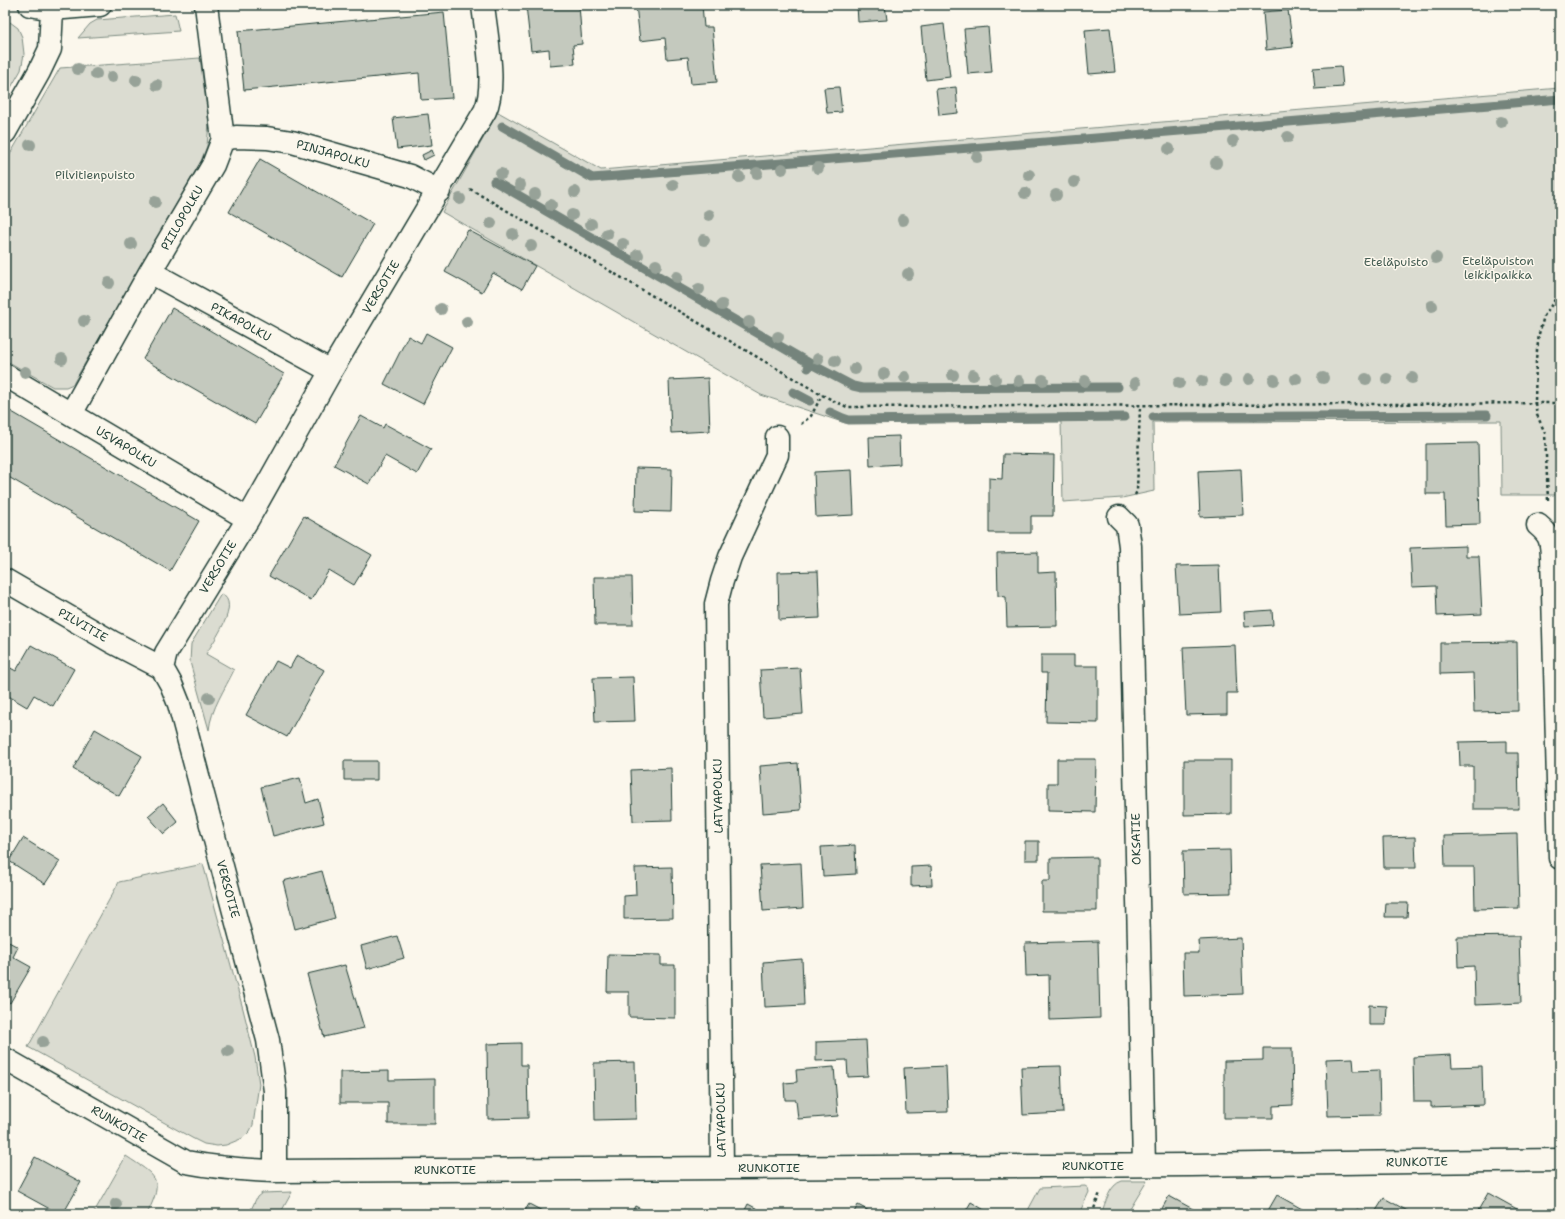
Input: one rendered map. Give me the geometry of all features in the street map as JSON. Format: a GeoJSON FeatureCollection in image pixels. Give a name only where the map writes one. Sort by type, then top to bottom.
{"type":"FeatureCollection","features":[{"type":"Feature","properties":{"kind":"street"},"geometry":{"type":"LineString","coordinates":[[30,5],[52,9],[100,5]]}},
{"type":"Feature","properties":{"kind":"street"},"geometry":{"type":"LineString","coordinates":[[206,5],[223,139]]}},
{"type":"Feature","properties":{"kind":"street","name":"VERSOTIE"},"geometry":{"type":"LineString","coordinates":[[275,1171],[275,1090],[268,1040],[179,704],[171,684],[162,668],[166,653],[248,519],[331,371],[443,183],[488,104],[491,85],[483,5]]}},
{"type":"Feature","properties":{"kind":"street"},"geometry":{"type":"LineString","coordinates":[[5,132],[39,72],[50,49],[52,9]]}},
{"type":"Feature","properties":{"kind":"street","name":"PINJAPOLKU"},"geometry":{"type":"LineString","coordinates":[[223,139],[249,137],[292,142],[410,176],[443,183]]}},
{"type":"Feature","properties":{"kind":"street","name":"PIILOPOLKU"},"geometry":{"type":"LineString","coordinates":[[72,414],[150,272],[212,165],[223,139]]}},
{"type":"Feature","properties":{"kind":"street","name":"PIKAPOLKU"},"geometry":{"type":"LineString","coordinates":[[150,272],[331,371]]}},
{"type":"Feature","properties":{"kind":"street","name":"USVAPOLKU"},"geometry":{"type":"LineString","coordinates":[[5,375],[248,519]]}},
{"type":"Feature","properties":{"kind":"street","name":"LATVAPOLKU"},"geometry":{"type":"LineString","coordinates":[[722,1168],[716,604],[730,557],[777,455],[777,437]]}},
{"type":"Feature","properties":{"kind":"street","name":"OKSATIE"},"geometry":{"type":"LineString","coordinates":[[1120,517],[1127,525],[1130,546],[1144,1165]]}},
{"type":"Feature","properties":{"kind":"street"},"geometry":{"type":"LineString","coordinates":[[1538,525],[1547,532],[1551,541],[1552,555],[1560,858]]}},
{"type":"Feature","properties":{"kind":"street","name":"PILVITIE"},"geometry":{"type":"LineString","coordinates":[[5,580],[112,642],[162,668]]}},
{"type":"Feature","properties":{"kind":"street","name":"RUNKOTIE"},"geometry":{"type":"LineString","coordinates":[[5,1059],[186,1162],[233,1170],[275,1171],[1144,1165],[1560,1160]]}},
{"type":"Feature","properties":{"kind":"path"},"geometry":{"type":"LineString","coordinates":[[443,183],[822,395],[851,407],[1560,402]]}},
{"type":"Feature","properties":{"kind":"path"},"geometry":{"type":"LineString","coordinates":[[1538,525],[1548,500],[1546,433],[1537,415],[1535,403],[1536,359],[1539,334],[1544,316],[1560,292]]}},
{"type":"Feature","properties":{"kind":"path"},"geometry":{"type":"LineString","coordinates":[[777,437],[804,422],[811,416],[822,395]]}},
{"type":"Feature","properties":{"kind":"path"},"geometry":{"type":"LineString","coordinates":[[1120,517],[1131,503],[1137,491],[1140,406]]}},
{"type":"Feature","properties":{"kind":"green space"},"geometry":{"type":"Polygon","coordinates":[[[175,14],[179,31],[78,38],[90,24],[97,20],[175,14]]]}},
{"type":"Feature","properties":{"kind":"green space"},"geometry":{"type":"Polygon","coordinates":[[[10,22],[18,28],[22,37],[24,54],[21,70],[5,98],[5,31],[10,22]]]}},
{"type":"Feature","properties":{"kind":"green space","name":"Pilvitienpuisto"},"geometry":{"type":"Polygon","coordinates":[[[200,58],[209,123],[207,146],[201,161],[73,384],[66,387],[53,387],[5,360],[5,163],[60,68],[200,58]]]}},
{"type":"Feature","properties":{"kind":"green space","name":"Eteläpuisto"},"geometry":{"type":"Polygon","coordinates":[[[1560,88],[1560,495],[1502,495],[1501,421],[1153,422],[1154,491],[1122,498],[1063,502],[1061,422],[845,423],[761,395],[442,212],[498,112],[601,170],[1560,88]]]}},
{"type":"Feature","properties":{"kind":"green space"},"geometry":{"type":"Polygon","coordinates":[[[221,594],[227,599],[227,614],[224,623],[206,654],[234,670],[212,714],[209,730],[190,662],[191,644],[221,594]]]}},
{"type":"Feature","properties":{"kind":"green space"},"geometry":{"type":"Polygon","coordinates":[[[203,864],[243,1009],[255,1057],[259,1084],[253,1125],[250,1131],[243,1138],[226,1145],[217,1146],[204,1144],[192,1138],[28,1047],[119,882],[203,864]]]}},
{"type":"Feature","properties":{"kind":"green space"},"geometry":{"type":"Polygon","coordinates":[[[126,1156],[144,1168],[154,1179],[156,1193],[147,1214],[93,1214],[126,1156]]]}},
{"type":"Feature","properties":{"kind":"green space"},"geometry":{"type":"Polygon","coordinates":[[[1122,1181],[1147,1181],[1127,1214],[1101,1214],[1111,1190],[1122,1181]]]}},
{"type":"Feature","properties":{"kind":"green space"},"geometry":{"type":"Polygon","coordinates":[[[1085,1186],[1088,1188],[1089,1192],[1079,1214],[1026,1214],[1040,1188],[1085,1186]]]}},
{"type":"Feature","properties":{"kind":"green space"},"geometry":{"type":"Polygon","coordinates":[[[292,1192],[280,1214],[249,1214],[257,1197],[262,1193],[292,1192]]]}},
{"type":"Feature","properties":{"kind":"building"},"geometry":{"type":"Polygon","coordinates":[[[526,5],[579,5],[582,44],[573,45],[575,64],[550,66],[549,49],[531,51],[526,5]]]}},
{"type":"Feature","properties":{"kind":"building"},"geometry":{"type":"Polygon","coordinates":[[[636,5],[702,5],[704,27],[712,27],[717,82],[691,84],[688,57],[667,59],[665,38],[640,41],[636,5]]]}},
{"type":"Feature","properties":{"kind":"building"},"geometry":{"type":"Polygon","coordinates":[[[857,5],[885,5],[887,20],[858,22],[857,5]]]}},
{"type":"Feature","properties":{"kind":"building"},"geometry":{"type":"Polygon","coordinates":[[[1288,10],[1293,47],[1266,50],[1263,12],[1288,10]]]}},
{"type":"Feature","properties":{"kind":"building"},"geometry":{"type":"Polygon","coordinates":[[[444,12],[452,98],[421,100],[419,73],[244,90],[238,31],[444,12]]]}},
{"type":"Feature","properties":{"kind":"building"},"geometry":{"type":"Polygon","coordinates":[[[944,24],[950,77],[926,80],[921,27],[944,24]]]}},
{"type":"Feature","properties":{"kind":"building"},"geometry":{"type":"Polygon","coordinates":[[[988,27],[992,72],[968,74],[964,29],[988,27]]]}},
{"type":"Feature","properties":{"kind":"building"},"geometry":{"type":"Polygon","coordinates":[[[1110,28],[1115,72],[1089,74],[1085,30],[1110,28]]]}},
{"type":"Feature","properties":{"kind":"building"},"geometry":{"type":"Polygon","coordinates":[[[1341,66],[1343,87],[1315,89],[1313,68],[1341,66]]]}},
{"type":"Feature","properties":{"kind":"building"},"geometry":{"type":"Polygon","coordinates":[[[839,87],[842,112],[827,113],[824,88],[839,87]]]}},
{"type":"Feature","properties":{"kind":"building"},"geometry":{"type":"Polygon","coordinates":[[[956,87],[958,113],[939,115],[936,89],[956,87]]]}},
{"type":"Feature","properties":{"kind":"building"},"geometry":{"type":"Polygon","coordinates":[[[428,114],[432,145],[397,149],[393,118],[428,114]]]}},
{"type":"Feature","properties":{"kind":"building"},"geometry":{"type":"Polygon","coordinates":[[[432,150],[434,155],[424,160],[422,155],[432,150]]]}},
{"type":"Feature","properties":{"kind":"building"},"geometry":{"type":"Polygon","coordinates":[[[260,159],[373,224],[342,277],[229,212],[260,159]]]}},
{"type":"Feature","properties":{"kind":"building"},"geometry":{"type":"Polygon","coordinates":[[[468,230],[535,266],[522,289],[493,273],[482,292],[445,272],[468,230]]]}},
{"type":"Feature","properties":{"kind":"building"},"geometry":{"type":"Polygon","coordinates":[[[172,308],[284,374],[255,424],[143,359],[172,308]]]}},
{"type":"Feature","properties":{"kind":"building"},"geometry":{"type":"Polygon","coordinates":[[[426,333],[452,347],[423,404],[384,384],[408,336],[421,343],[426,333]]]}},
{"type":"Feature","properties":{"kind":"building"},"geometry":{"type":"Polygon","coordinates":[[[708,378],[710,431],[671,433],[669,380],[708,378]]]}},
{"type":"Feature","properties":{"kind":"building"},"geometry":{"type":"Polygon","coordinates":[[[5,408],[199,521],[170,571],[5,475],[5,408]]]}},
{"type":"Feature","properties":{"kind":"building"},"geometry":{"type":"Polygon","coordinates":[[[361,416],[383,428],[385,424],[431,449],[417,474],[385,456],[369,484],[334,465],[361,416]]]}},
{"type":"Feature","properties":{"kind":"building"},"geometry":{"type":"Polygon","coordinates":[[[899,436],[900,464],[870,466],[869,437],[899,436]]]}},
{"type":"Feature","properties":{"kind":"building"},"geometry":{"type":"Polygon","coordinates":[[[1478,443],[1480,524],[1446,525],[1445,494],[1426,494],[1426,444],[1478,443]]]}},
{"type":"Feature","properties":{"kind":"building"},"geometry":{"type":"Polygon","coordinates":[[[1003,454],[1054,455],[1053,516],[1031,516],[1031,533],[989,533],[989,478],[1002,479],[1003,454]]]}},
{"type":"Feature","properties":{"kind":"building"},"geometry":{"type":"Polygon","coordinates":[[[636,468],[672,469],[671,512],[635,511],[636,468]]]}},
{"type":"Feature","properties":{"kind":"building"},"geometry":{"type":"Polygon","coordinates":[[[1241,469],[1243,515],[1200,517],[1198,471],[1241,469]]]}},
{"type":"Feature","properties":{"kind":"building"},"geometry":{"type":"Polygon","coordinates":[[[852,470],[854,515],[816,517],[814,472],[852,470]]]}},
{"type":"Feature","properties":{"kind":"building"},"geometry":{"type":"Polygon","coordinates":[[[304,516],[372,555],[354,585],[329,570],[311,600],[269,576],[304,516]]]}},
{"type":"Feature","properties":{"kind":"building"},"geometry":{"type":"Polygon","coordinates":[[[1466,546],[1466,556],[1479,556],[1482,614],[1437,616],[1436,586],[1412,587],[1410,548],[1466,546]]]}},
{"type":"Feature","properties":{"kind":"building"},"geometry":{"type":"Polygon","coordinates":[[[1038,552],[1038,573],[1056,572],[1057,626],[1007,627],[1006,597],[998,596],[997,553],[1038,552]]]}},
{"type":"Feature","properties":{"kind":"building"},"geometry":{"type":"Polygon","coordinates":[[[1219,565],[1221,612],[1179,614],[1176,566],[1219,565]]]}},
{"type":"Feature","properties":{"kind":"building"},"geometry":{"type":"Polygon","coordinates":[[[818,571],[820,618],[779,620],[778,572],[818,571]]]}},
{"type":"Feature","properties":{"kind":"building"},"geometry":{"type":"Polygon","coordinates":[[[594,577],[632,577],[633,625],[595,625],[594,577]]]}},
{"type":"Feature","properties":{"kind":"building"},"geometry":{"type":"Polygon","coordinates":[[[1272,610],[1273,625],[1245,627],[1244,612],[1272,610]]]}},
{"type":"Feature","properties":{"kind":"building"},"geometry":{"type":"Polygon","coordinates":[[[1517,642],[1518,711],[1474,712],[1473,673],[1440,674],[1440,643],[1517,642]]]}},
{"type":"Feature","properties":{"kind":"building"},"geometry":{"type":"Polygon","coordinates":[[[31,645],[74,669],[53,706],[34,695],[27,707],[5,694],[5,665],[16,671],[31,645]]]}},
{"type":"Feature","properties":{"kind":"building"},"geometry":{"type":"Polygon","coordinates":[[[1235,645],[1237,693],[1227,693],[1227,714],[1186,715],[1183,647],[1235,645]]]}},
{"type":"Feature","properties":{"kind":"building"},"geometry":{"type":"Polygon","coordinates":[[[297,655],[324,670],[287,737],[246,715],[276,661],[290,668],[297,655]]]}},
{"type":"Feature","properties":{"kind":"building"},"geometry":{"type":"Polygon","coordinates":[[[1041,655],[1074,655],[1074,666],[1098,666],[1098,723],[1046,722],[1047,673],[1041,673],[1041,655]]]}},
{"type":"Feature","properties":{"kind":"building"},"geometry":{"type":"Polygon","coordinates":[[[800,668],[803,714],[763,717],[760,670],[800,668]]]}},
{"type":"Feature","properties":{"kind":"building"},"geometry":{"type":"Polygon","coordinates":[[[633,677],[635,721],[595,722],[593,678],[633,677]]]}},
{"type":"Feature","properties":{"kind":"building"},"geometry":{"type":"Polygon","coordinates":[[[95,729],[142,756],[119,796],[73,769],[95,729]]]}},
{"type":"Feature","properties":{"kind":"building"},"geometry":{"type":"Polygon","coordinates":[[[1507,741],[1507,753],[1518,753],[1519,809],[1473,809],[1473,766],[1460,766],[1459,742],[1507,741]]]}},
{"type":"Feature","properties":{"kind":"building"},"geometry":{"type":"Polygon","coordinates":[[[1057,759],[1096,759],[1095,812],[1048,811],[1048,783],[1057,783],[1057,759]]]}},
{"type":"Feature","properties":{"kind":"building"},"geometry":{"type":"Polygon","coordinates":[[[1184,760],[1231,760],[1231,814],[1184,815],[1184,760]]]}},
{"type":"Feature","properties":{"kind":"building"},"geometry":{"type":"Polygon","coordinates":[[[344,761],[377,761],[377,780],[344,780],[344,761]]]}},
{"type":"Feature","properties":{"kind":"building"},"geometry":{"type":"Polygon","coordinates":[[[798,763],[801,810],[763,813],[760,766],[798,763]]]}},
{"type":"Feature","properties":{"kind":"building"},"geometry":{"type":"Polygon","coordinates":[[[671,768],[672,820],[633,821],[631,770],[671,768]]]}},
{"type":"Feature","properties":{"kind":"building"},"geometry":{"type":"Polygon","coordinates":[[[300,778],[306,803],[318,799],[324,823],[273,836],[261,787],[300,778]]]}},
{"type":"Feature","properties":{"kind":"building"},"geometry":{"type":"Polygon","coordinates":[[[163,803],[178,822],[164,834],[148,816],[163,803]]]}},
{"type":"Feature","properties":{"kind":"building"},"geometry":{"type":"Polygon","coordinates":[[[1517,834],[1519,908],[1475,909],[1474,867],[1445,867],[1444,836],[1517,834]]]}},
{"type":"Feature","properties":{"kind":"building"},"geometry":{"type":"Polygon","coordinates":[[[1415,837],[1416,868],[1384,868],[1383,838],[1415,837]]]}},
{"type":"Feature","properties":{"kind":"building"},"geometry":{"type":"Polygon","coordinates":[[[23,838],[60,861],[45,884],[9,861],[23,838]]]}},
{"type":"Feature","properties":{"kind":"building"},"geometry":{"type":"Polygon","coordinates":[[[1025,841],[1039,841],[1039,860],[1025,860],[1025,841]]]}},
{"type":"Feature","properties":{"kind":"building"},"geometry":{"type":"Polygon","coordinates":[[[855,845],[856,874],[823,876],[821,847],[855,845]]]}},
{"type":"Feature","properties":{"kind":"building"},"geometry":{"type":"Polygon","coordinates":[[[1230,850],[1231,893],[1184,894],[1183,851],[1230,850]]]}},
{"type":"Feature","properties":{"kind":"building"},"geometry":{"type":"Polygon","coordinates":[[[1097,857],[1097,911],[1042,911],[1042,881],[1050,881],[1050,858],[1097,857]]]}},
{"type":"Feature","properties":{"kind":"building"},"geometry":{"type":"Polygon","coordinates":[[[801,863],[803,908],[763,911],[760,865],[801,863]]]}},
{"type":"Feature","properties":{"kind":"building"},"geometry":{"type":"Polygon","coordinates":[[[931,866],[932,885],[911,886],[911,867],[931,866]]]}},
{"type":"Feature","properties":{"kind":"building"},"geometry":{"type":"Polygon","coordinates":[[[672,867],[673,918],[624,919],[624,896],[636,895],[635,868],[672,867]]]}},
{"type":"Feature","properties":{"kind":"building"},"geometry":{"type":"Polygon","coordinates":[[[322,871],[335,918],[295,929],[283,881],[322,871]]]}},
{"type":"Feature","properties":{"kind":"building"},"geometry":{"type":"Polygon","coordinates":[[[1386,903],[1408,903],[1407,917],[1385,917],[1386,903]]]}},
{"type":"Feature","properties":{"kind":"building"},"geometry":{"type":"Polygon","coordinates":[[[397,936],[404,958],[367,969],[361,946],[397,936]]]}},
{"type":"Feature","properties":{"kind":"building"},"geometry":{"type":"Polygon","coordinates":[[[1519,936],[1521,1003],[1475,1005],[1474,966],[1458,967],[1457,937],[1519,936]]]}},
{"type":"Feature","properties":{"kind":"building"},"geometry":{"type":"Polygon","coordinates":[[[1241,938],[1243,994],[1184,996],[1183,953],[1199,953],[1198,940],[1241,938]]]}},
{"type":"Feature","properties":{"kind":"building"},"geometry":{"type":"Polygon","coordinates":[[[5,940],[18,947],[13,957],[31,967],[10,1003],[5,1000],[5,940]]]}},
{"type":"Feature","properties":{"kind":"building"},"geometry":{"type":"Polygon","coordinates":[[[1098,941],[1100,1018],[1050,1020],[1049,975],[1026,976],[1025,943],[1098,941]]]}},
{"type":"Feature","properties":{"kind":"building"},"geometry":{"type":"Polygon","coordinates":[[[608,954],[661,955],[661,965],[675,965],[675,1018],[629,1017],[629,992],[607,992],[608,954]]]}},
{"type":"Feature","properties":{"kind":"building"},"geometry":{"type":"Polygon","coordinates":[[[802,959],[804,1005],[765,1007],[763,962],[802,959]]]}},
{"type":"Feature","properties":{"kind":"building"},"geometry":{"type":"Polygon","coordinates":[[[345,965],[364,1028],[324,1037],[307,974],[345,965]]]}},
{"type":"Feature","properties":{"kind":"building"},"geometry":{"type":"Polygon","coordinates":[[[1369,1005],[1387,1006],[1386,1025],[1369,1025],[1369,1005]]]}},
{"type":"Feature","properties":{"kind":"building"},"geometry":{"type":"Polygon","coordinates":[[[866,1040],[868,1076],[848,1077],[847,1060],[816,1061],[816,1042],[866,1040]]]}},
{"type":"Feature","properties":{"kind":"building"},"geometry":{"type":"Polygon","coordinates":[[[521,1043],[521,1065],[527,1065],[528,1118],[488,1119],[487,1044],[521,1043]]]}},
{"type":"Feature","properties":{"kind":"building"},"geometry":{"type":"Polygon","coordinates":[[[1263,1048],[1292,1048],[1293,1105],[1273,1106],[1273,1118],[1224,1118],[1224,1061],[1263,1060],[1263,1048]]]}},
{"type":"Feature","properties":{"kind":"building"},"geometry":{"type":"Polygon","coordinates":[[[1451,1055],[1452,1067],[1482,1066],[1483,1105],[1431,1107],[1431,1102],[1414,1102],[1413,1057],[1451,1055]]]}},
{"type":"Feature","properties":{"kind":"building"},"geometry":{"type":"Polygon","coordinates":[[[1353,1058],[1354,1071],[1379,1070],[1380,1115],[1328,1116],[1326,1059],[1353,1058]]]}},
{"type":"Feature","properties":{"kind":"building"},"geometry":{"type":"Polygon","coordinates":[[[635,1062],[636,1119],[595,1120],[594,1063],[635,1062]]]}},
{"type":"Feature","properties":{"kind":"building"},"geometry":{"type":"Polygon","coordinates":[[[946,1066],[948,1112],[906,1113],[904,1068],[946,1066]]]}},
{"type":"Feature","properties":{"kind":"building"},"geometry":{"type":"Polygon","coordinates":[[[1061,1066],[1063,1113],[1023,1115],[1021,1067],[1061,1066]]]}},
{"type":"Feature","properties":{"kind":"building"},"geometry":{"type":"Polygon","coordinates":[[[834,1067],[838,1116],[798,1119],[796,1100],[785,1100],[784,1083],[797,1082],[796,1070],[834,1067]]]}},
{"type":"Feature","properties":{"kind":"building"},"geometry":{"type":"Polygon","coordinates":[[[389,1071],[389,1080],[435,1079],[435,1124],[388,1124],[388,1103],[340,1103],[340,1072],[389,1071]]]}},
{"type":"Feature","properties":{"kind":"building"},"geometry":{"type":"Polygon","coordinates":[[[35,1157],[81,1182],[63,1214],[59,1214],[17,1191],[35,1157]]]}},
{"type":"Feature","properties":{"kind":"building"},"geometry":{"type":"Polygon","coordinates":[[[1488,1193],[1526,1214],[1476,1214],[1488,1193]]]}},
{"type":"Feature","properties":{"kind":"building"},"geometry":{"type":"Polygon","coordinates":[[[1277,1195],[1311,1214],[1266,1214],[1277,1195]]]}},
{"type":"Feature","properties":{"kind":"building"},"geometry":{"type":"Polygon","coordinates":[[[1169,1196],[1202,1214],[1159,1214],[1169,1196]]]}},
{"type":"Feature","properties":{"kind":"building"},"geometry":{"type":"Polygon","coordinates":[[[1384,1198],[1413,1214],[1374,1214],[1384,1198]]]}},
{"type":"Feature","properties":{"kind":"building"},"geometry":{"type":"Polygon","coordinates":[[[971,1202],[991,1214],[964,1214],[971,1202]]]}},
{"type":"Feature","properties":{"kind":"building"},"geometry":{"type":"Polygon","coordinates":[[[529,1204],[548,1214],[523,1214],[529,1204]]]}},
{"type":"Feature","properties":{"kind":"building"},"geometry":{"type":"Polygon","coordinates":[[[748,1204],[767,1214],[743,1214],[748,1204]]]}},
{"type":"Feature","properties":{"kind":"building"},"geometry":{"type":"Polygon","coordinates":[[[858,1205],[875,1214],[853,1214],[858,1205]]]}},
{"type":"Feature","properties":{"kind":"building"},"geometry":{"type":"Polygon","coordinates":[[[635,1206],[651,1214],[631,1214],[635,1206]]]}},
{"type":"Feature","properties":{"kind":"building"},"geometry":{"type":"Polygon","coordinates":[[[317,1209],[325,1214],[314,1214],[317,1209]]]}},
{"type":"Feature","properties":{"kind":"building"},"geometry":{"type":"Polygon","coordinates":[[[424,1209],[432,1214],[421,1214],[424,1209]]]}},
{"type":"Feature","properties":{"kind":"building"},"geometry":{"type":"Polygon","coordinates":[[[1357,1209],[1366,1214],[1355,1214],[1357,1209]]]}},
{"type":"Feature","properties":{"kind":"waterway"},"geometry":{"type":"LineString","coordinates":[[502,126],[592,178],[1560,99]]}},
{"type":"Feature","properties":{"kind":"waterway"},"geometry":{"type":"LineString","coordinates":[[494,181],[811,364],[808,368]]}},
{"type":"Feature","properties":{"kind":"waterway"},"geometry":{"type":"LineString","coordinates":[[811,364],[853,386],[862,388],[1118,387]]}},
{"type":"Feature","properties":{"kind":"waterway"},"geometry":{"type":"LineString","coordinates":[[793,392],[810,401]]}},
{"type":"Feature","properties":{"kind":"waterway"},"geometry":{"type":"LineString","coordinates":[[830,412],[849,420],[1125,417]]}},
{"type":"Feature","properties":{"kind":"waterway"},"geometry":{"type":"LineString","coordinates":[[1153,417],[1487,415]]}},
{"type":"Feature","properties":{"kind":"park label","name":"Eteläpuiston leikkipaikka"},"geometry":{"type":"Point","coordinates":[1498,268]}}]}
